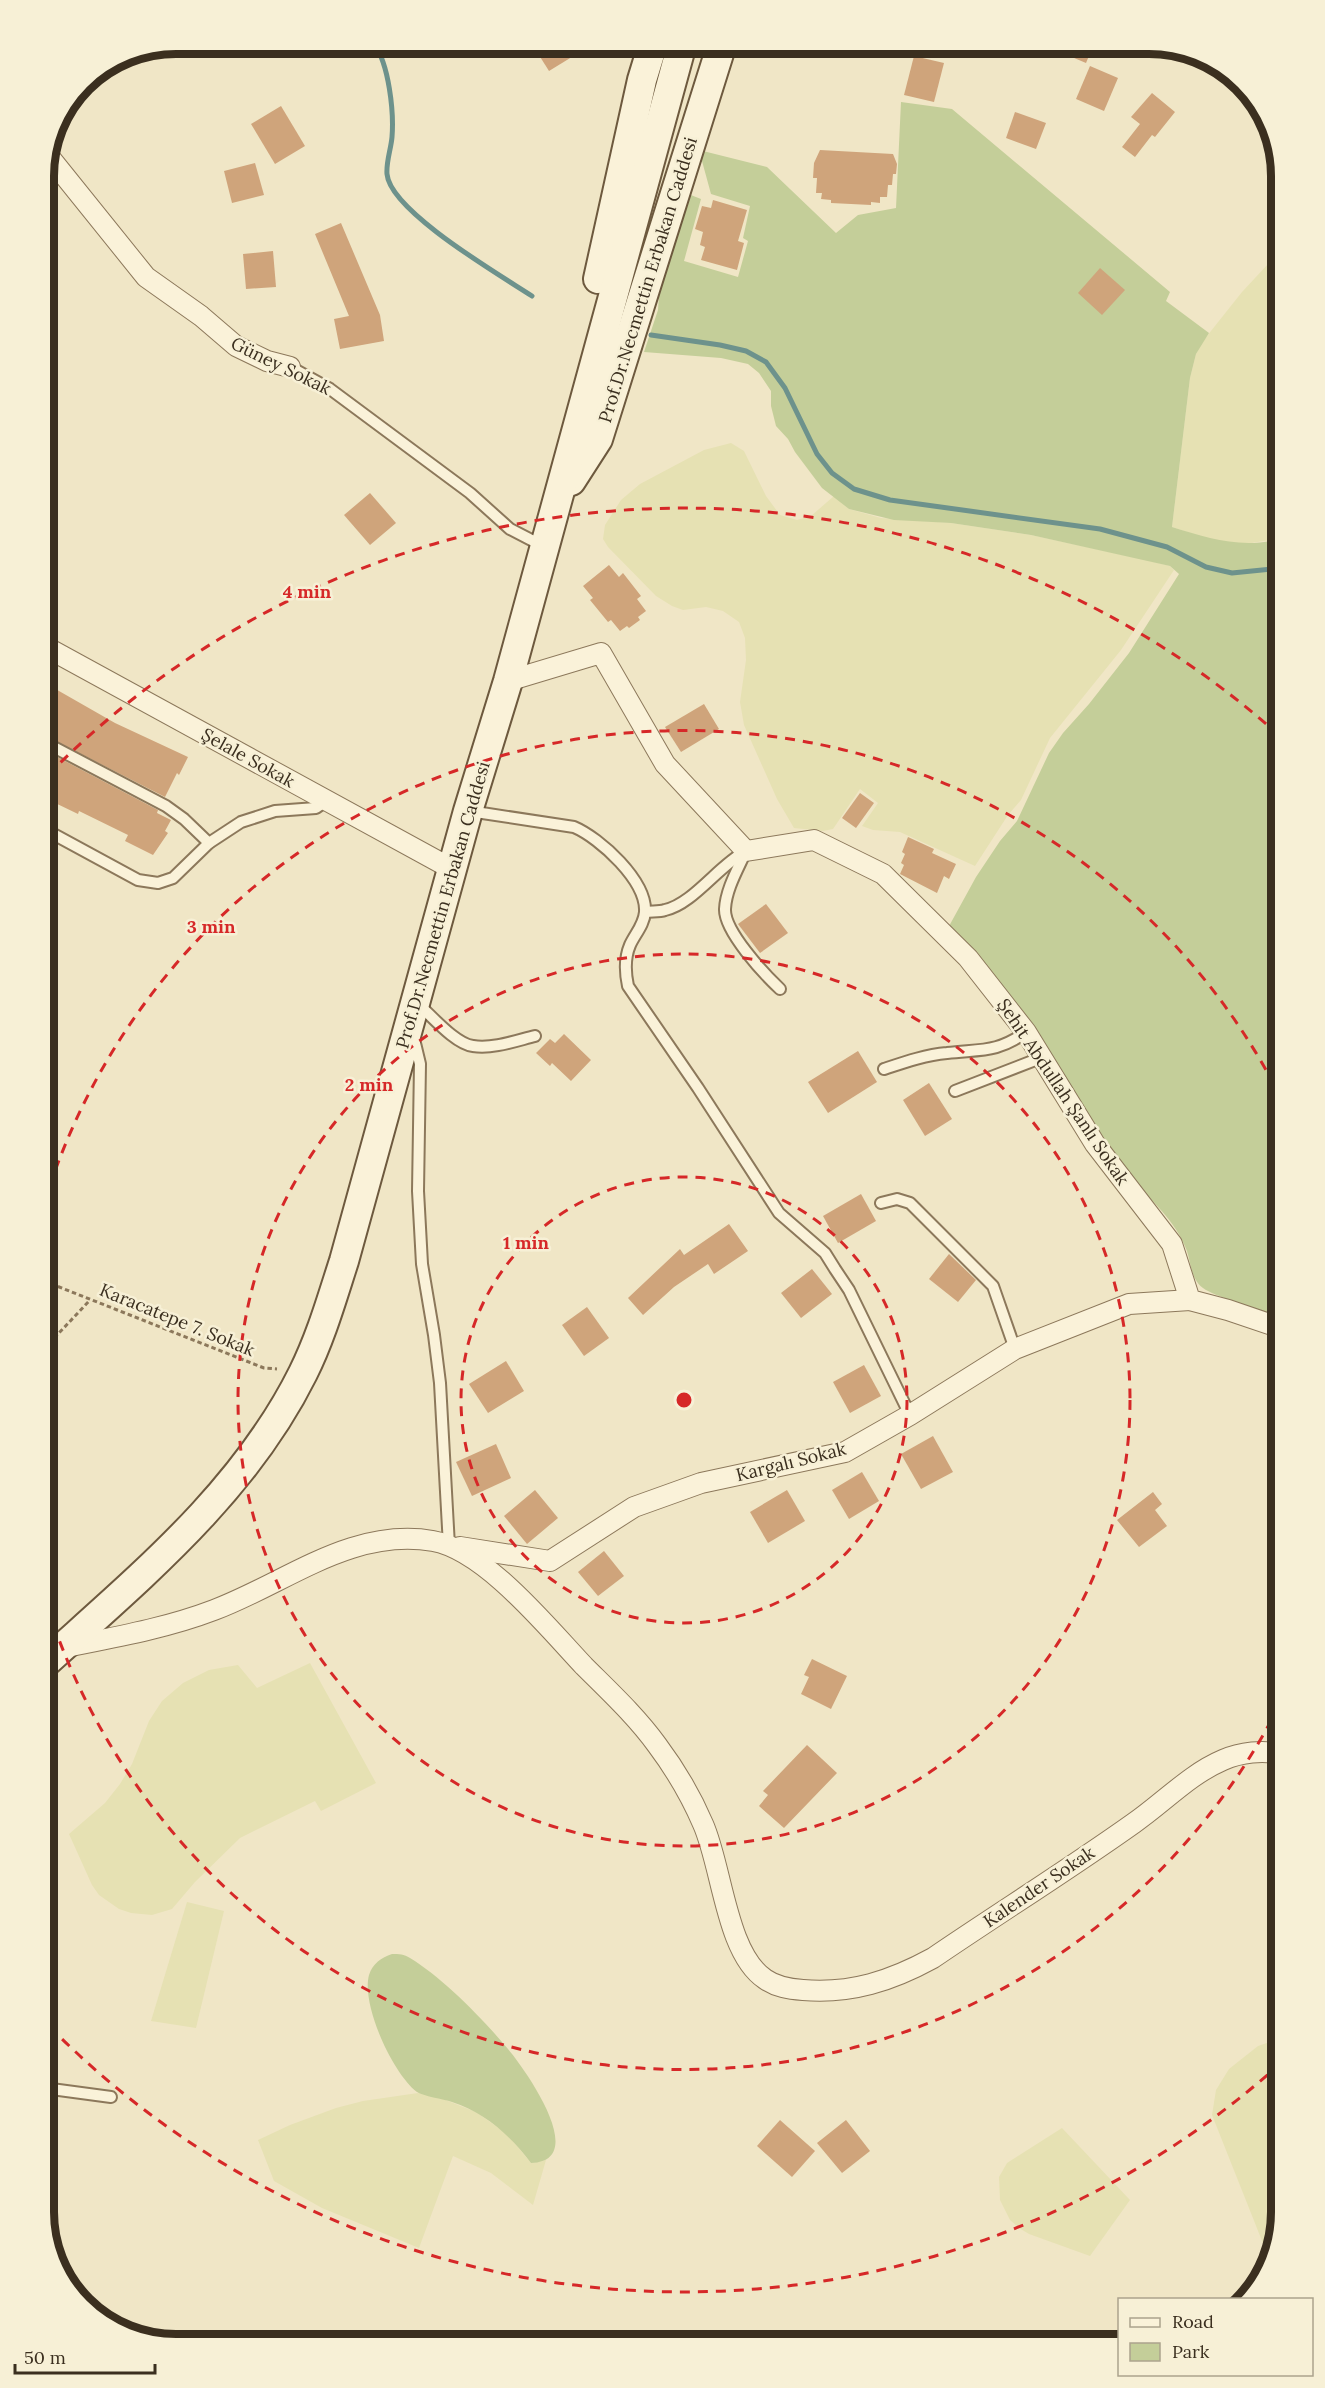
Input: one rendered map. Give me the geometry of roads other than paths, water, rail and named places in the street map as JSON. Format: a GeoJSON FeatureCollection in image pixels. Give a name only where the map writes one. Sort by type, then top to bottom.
{"type":"FeatureCollection","features":[{"type":"Feature","properties":{"kind":"main road","name":"Prof.Dr.Necmettin Erbakan Caddesi"},"geometry":{"type":"LineString","coordinates":[[554,508],[563,434],[642,80],[650,54]]}},
{"type":"Feature","properties":{"kind":"main road","name":"Prof.Dr.Necmettin Erbakan Caddesi"},"geometry":{"type":"LineString","coordinates":[[54,1654],[198,1522],[226,1490],[255,1453],[304,1372],[323,1324],[344,1261],[468,811],[508,681],[679,54]]}},
{"type":"Feature","properties":{"kind":"main road","name":"Prof.Dr.Necmettin Erbakan Caddesi"},"geometry":{"type":"LineString","coordinates":[[554,508],[598,439],[719,54]]}},
{"type":"Feature","properties":{"kind":"street","name":"Güney Sokak"},"geometry":{"type":"LineString","coordinates":[[55,163],[146,277],[201,316],[236,346],[267,361],[290,367]]}},
{"type":"Feature","properties":{"kind":"street","name":"Şelale Sokak"},"geometry":{"type":"LineString","coordinates":[[54,651],[452,869]]}},
{"type":"Feature","properties":{"kind":"street"},"geometry":{"type":"LineString","coordinates":[[508,681],[601,653],[664,764],[746,851]]}},
{"type":"Feature","properties":{"kind":"street","name":"Şehit Abdullah Şanlı Sokak"},"geometry":{"type":"LineString","coordinates":[[746,851],[814,840],[883,874],[968,958],[1026,1032],[1095,1144],[1172,1244],[1190,1300]]}},
{"type":"Feature","properties":{"kind":"street"},"geometry":{"type":"LineString","coordinates":[[1190,1300],[1271,1325]]}},
{"type":"Feature","properties":{"kind":"street","name":"Kargalı Sokak"},"geometry":{"type":"LineString","coordinates":[[449,1546],[550,1561],[634,1507],[701,1483],[845,1452],[910,1415],[1016,1349],[1129,1304],[1190,1300]]}},
{"type":"Feature","properties":{"kind":"street"},"geometry":{"type":"LineString","coordinates":[[54,1655],[186,1620],[250,1595],[315,1562],[369,1542],[412,1538],[435,1541],[449,1546]]}},
{"type":"Feature","properties":{"kind":"street","name":"Kalender Sokak"},"geometry":{"type":"LineString","coordinates":[[449,1546],[469,1556],[503,1583],[626,1709],[657,1745],[704,1824],[741,1952],[764,1979],[784,1988],[836,1991],[863,1988],[913,1969],[1098,1848],[1200,1773],[1238,1754],[1271,1753]]}},
{"type":"Feature","properties":{"kind":"lane","name":"Güney Sokak"},"geometry":{"type":"LineString","coordinates":[[290,367],[330,389],[470,493],[510,529],[544,546]]}},
{"type":"Feature","properties":{"kind":"lane"},"geometry":{"type":"LineString","coordinates":[[54,747],[166,806],[184,819],[209,843]]}},
{"type":"Feature","properties":{"kind":"lane"},"geometry":{"type":"LineString","coordinates":[[54,834],[138,880],[151,884],[173,878],[209,843],[225,831],[257,816],[275,811],[316,808],[326,801]]}},
{"type":"Feature","properties":{"kind":"lane"},"geometry":{"type":"LineString","coordinates":[[468,811],[574,827],[588,833],[605,847],[628,872],[643,897],[645,912],[641,928],[626,959],[625,972],[628,986],[698,1088],[779,1214],[825,1253],[849,1290],[910,1415]]}},
{"type":"Feature","properties":{"kind":"lane"},"geometry":{"type":"LineString","coordinates":[[645,912],[666,910],[680,902],[708,882],[733,858],[746,851]]}},
{"type":"Feature","properties":{"kind":"lane"},"geometry":{"type":"LineString","coordinates":[[746,851],[726,900],[725,912],[729,925],[763,973],[780,989]]}},
{"type":"Feature","properties":{"kind":"lane"},"geometry":{"type":"LineString","coordinates":[[413,1011],[471,1046],[489,1047],[535,1036]]}},
{"type":"Feature","properties":{"kind":"lane"},"geometry":{"type":"LineString","coordinates":[[413,1011],[420,1064],[418,1191],[422,1264],[435,1335],[440,1383],[449,1546]]}},
{"type":"Feature","properties":{"kind":"lane"},"geometry":{"type":"LineString","coordinates":[[884,1069],[921,1057],[993,1049],[1010,1044],[1026,1032]]}},
{"type":"Feature","properties":{"kind":"lane"},"geometry":{"type":"LineString","coordinates":[[955,1091],[1043,1057]]}},
{"type":"Feature","properties":{"kind":"lane"},"geometry":{"type":"LineString","coordinates":[[881,1203],[897,1199],[910,1203],[978,1270],[995,1292],[1016,1349]]}},
{"type":"Feature","properties":{"kind":"lane"},"geometry":{"type":"LineString","coordinates":[[54,2089],[111,2097]]}},
{"type":"Feature","properties":{"kind":"waterway"},"geometry":{"type":"LineString","coordinates":[[379,54],[387,76],[391,102],[392,137],[387,174],[393,189],[406,206],[449,241],[532,296]]}},
{"type":"Feature","properties":{"kind":"waterway"},"geometry":{"type":"LineString","coordinates":[[651,335],[746,351],[766,362],[785,388],[817,454],[832,473],[854,489],[890,500],[1100,529],[1167,547],[1206,567],[1232,573],[1271,569]]}}]}
